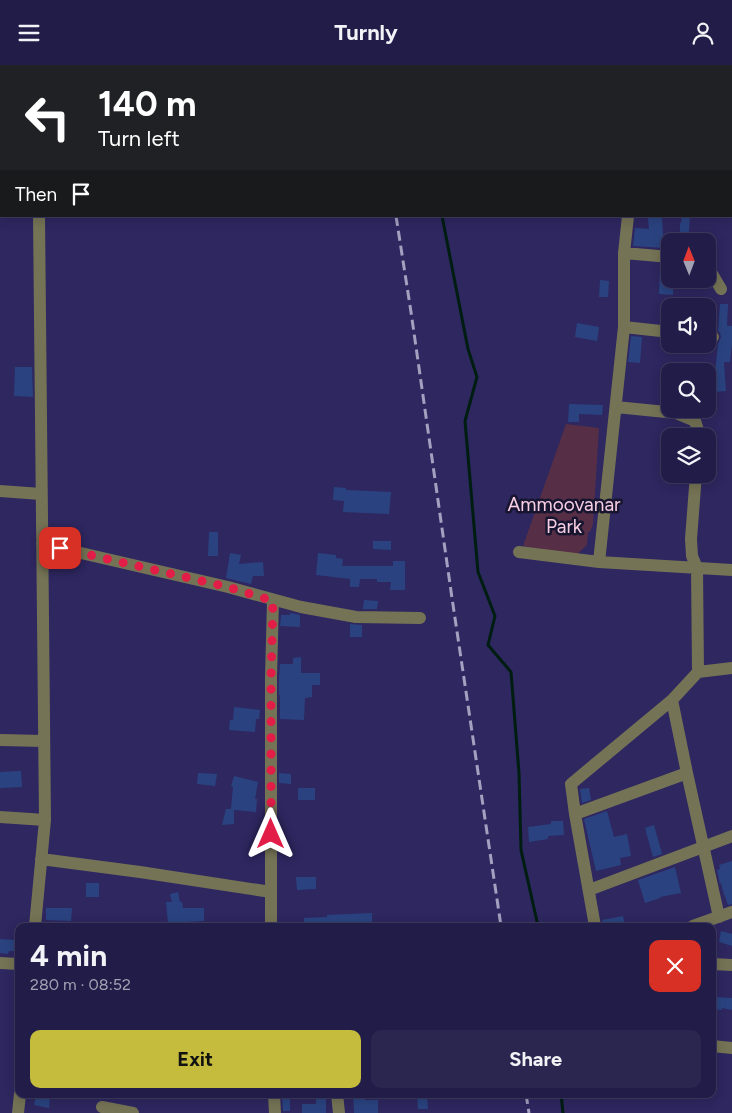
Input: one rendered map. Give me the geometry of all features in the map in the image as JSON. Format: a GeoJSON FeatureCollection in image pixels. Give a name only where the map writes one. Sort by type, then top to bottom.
{"type":"FeatureCollection","features":[{"type":"Feature","properties":{"kind":"street"},"geometry":{"type":"LineString","coordinates":[[35,923],[45,819],[39,217]]}},
{"type":"Feature","properties":{"kind":"street"},"geometry":{"type":"LineString","coordinates":[[599,562],[624,327],[624,253],[628,217]]}},
{"type":"Feature","properties":{"kind":"street"},"geometry":{"type":"LineString","coordinates":[[624,253],[661,256]]}},
{"type":"Feature","properties":{"kind":"street"},"geometry":{"type":"LineString","coordinates":[[716,281],[721,289]]}},
{"type":"Feature","properties":{"kind":"street"},"geometry":{"type":"LineString","coordinates":[[624,327],[661,331]]}},
{"type":"Feature","properties":{"kind":"street"},"geometry":{"type":"LineString","coordinates":[[616,407],[676,413],[695,421],[697,428]]}},
{"type":"Feature","properties":{"kind":"street"},"geometry":{"type":"LineString","coordinates":[[695,483],[691,539],[692,556],[697,568],[698,672]]}},
{"type":"Feature","properties":{"kind":"street"},"geometry":{"type":"LineString","coordinates":[[0,491],[41,494]]}},
{"type":"Feature","properties":{"kind":"street"},"geometry":{"type":"LineString","coordinates":[[42,544],[228,587],[273,601],[301,607],[356,617],[420,618]]}},
{"type":"Feature","properties":{"kind":"street"},"geometry":{"type":"LineString","coordinates":[[519,552],[599,562],[732,570]]}},
{"type":"Feature","properties":{"kind":"street"},"geometry":{"type":"LineString","coordinates":[[271,923],[271,678],[273,601]]}},
{"type":"Feature","properties":{"kind":"street"},"geometry":{"type":"LineString","coordinates":[[594,923],[571,784],[672,701],[698,672],[732,668]]}},
{"type":"Feature","properties":{"kind":"street"},"geometry":{"type":"LineString","coordinates":[[672,701],[719,917]]}},
{"type":"Feature","properties":{"kind":"street"},"geometry":{"type":"LineString","coordinates":[[0,740],[44,741]]}},
{"type":"Feature","properties":{"kind":"street"},"geometry":{"type":"LineString","coordinates":[[575,814],[687,773]]}},
{"type":"Feature","properties":{"kind":"street"},"geometry":{"type":"LineString","coordinates":[[0,817],[45,819]]}},
{"type":"Feature","properties":{"kind":"street"},"geometry":{"type":"LineString","coordinates":[[589,890],[732,837]]}},
{"type":"Feature","properties":{"kind":"street"},"geometry":{"type":"LineString","coordinates":[[41,859],[271,892]]}},
{"type":"Feature","properties":{"kind":"street"},"geometry":{"type":"LineString","coordinates":[[702,923],[732,912]]}},
{"type":"Feature","properties":{"kind":"street"},"geometry":{"type":"LineString","coordinates":[[0,963],[15,964]]}},
{"type":"Feature","properties":{"kind":"street"},"geometry":{"type":"LineString","coordinates":[[716,964],[732,965]]}},
{"type":"Feature","properties":{"kind":"street"},"geometry":{"type":"LineString","coordinates":[[716,1046],[732,1048]]}},
{"type":"Feature","properties":{"kind":"street"},"geometry":{"type":"LineString","coordinates":[[18,1113],[20,1098]]}},
{"type":"Feature","properties":{"kind":"street"},"geometry":{"type":"LineString","coordinates":[[274,1098],[275,1113]]}},
{"type":"Feature","properties":{"kind":"street"},"geometry":{"type":"LineString","coordinates":[[337,1098],[339,1113]]}},
{"type":"Feature","properties":{"kind":"street"},"geometry":{"type":"LineString","coordinates":[[101,1110],[134,1113]]}},
{"type":"Feature","properties":{"kind":"green space","name":"Ammoovanar Park"},"geometry":{"type":"Polygon","coordinates":[[[566,424],[599,428],[593,524],[590,532],[588,532],[587,545],[576,555],[523,546],[566,424]]]}},
{"type":"Feature","properties":{"kind":"building"},"geometry":{"type":"Polygon","coordinates":[[[662,217],[663,233],[661,233],[661,248],[633,246],[635,228],[649,229],[648,218],[662,217]]]}},
{"type":"Feature","properties":{"kind":"building"},"geometry":{"type":"Polygon","coordinates":[[[682,217],[690,217],[689,233],[680,233],[682,217]]]}},
{"type":"Feature","properties":{"kind":"building"},"geometry":{"type":"Polygon","coordinates":[[[661,265],[661,288],[673,288],[673,295],[659,294],[661,265]]]}},
{"type":"Feature","properties":{"kind":"building"},"geometry":{"type":"Polygon","coordinates":[[[600,280],[609,281],[608,297],[599,297],[600,280]]]}},
{"type":"Feature","properties":{"kind":"building"},"geometry":{"type":"Polygon","coordinates":[[[720,304],[728,304],[727,326],[732,326],[730,362],[724,362],[726,391],[716,392],[716,363],[718,344],[721,337],[718,331],[720,304]]]}},
{"type":"Feature","properties":{"kind":"building"},"geometry":{"type":"Polygon","coordinates":[[[577,323],[599,327],[597,341],[575,337],[577,323]]]}},
{"type":"Feature","properties":{"kind":"building"},"geometry":{"type":"Polygon","coordinates":[[[631,336],[642,337],[640,363],[628,362],[631,336]]]}},
{"type":"Feature","properties":{"kind":"building"},"geometry":{"type":"Polygon","coordinates":[[[15,367],[32,367],[33,397],[14,396],[15,367]]]}},
{"type":"Feature","properties":{"kind":"building"},"geometry":{"type":"Polygon","coordinates":[[[569,404],[603,405],[602,415],[579,414],[579,422],[568,422],[569,404]]]}},
{"type":"Feature","properties":{"kind":"building"},"geometry":{"type":"Polygon","coordinates":[[[334,487],[346,488],[346,490],[391,492],[389,514],[343,512],[344,501],[333,500],[334,487]]]}},
{"type":"Feature","properties":{"kind":"building"},"geometry":{"type":"Polygon","coordinates":[[[209,532],[218,532],[218,556],[208,556],[209,532]]]}},
{"type":"Feature","properties":{"kind":"building"},"geometry":{"type":"Polygon","coordinates":[[[373,541],[391,541],[391,550],[373,549],[373,541]]]}},
{"type":"Feature","properties":{"kind":"building"},"geometry":{"type":"Polygon","coordinates":[[[230,553],[241,555],[239,564],[263,562],[264,576],[253,576],[251,584],[226,578],[230,553]]]}},
{"type":"Feature","properties":{"kind":"building"},"geometry":{"type":"Polygon","coordinates":[[[318,553],[336,555],[336,558],[343,559],[342,566],[393,566],[393,561],[405,561],[405,590],[390,590],[391,582],[377,582],[377,579],[360,579],[359,587],[350,587],[350,579],[316,575],[318,553]]]}},
{"type":"Feature","properties":{"kind":"building"},"geometry":{"type":"Polygon","coordinates":[[[364,600],[378,601],[377,609],[363,609],[364,600]]]}},
{"type":"Feature","properties":{"kind":"building"},"geometry":{"type":"Polygon","coordinates":[[[290,613],[300,615],[300,627],[280,626],[281,615],[290,615],[290,613]]]}},
{"type":"Feature","properties":{"kind":"building"},"geometry":{"type":"Polygon","coordinates":[[[350,624],[362,625],[362,637],[350,637],[350,624]]]}},
{"type":"Feature","properties":{"kind":"building"},"geometry":{"type":"Polygon","coordinates":[[[301,657],[301,673],[320,673],[320,685],[312,685],[312,697],[305,698],[304,720],[280,719],[280,664],[293,664],[293,658],[301,657]]]}},
{"type":"Feature","properties":{"kind":"building"},"geometry":{"type":"Polygon","coordinates":[[[234,707],[260,710],[259,719],[256,719],[255,732],[229,730],[230,720],[233,720],[234,707]]]}},
{"type":"Feature","properties":{"kind":"building"},"geometry":{"type":"Polygon","coordinates":[[[21,771],[22,787],[0,788],[0,772],[21,771]]]}},
{"type":"Feature","properties":{"kind":"building"},"geometry":{"type":"Polygon","coordinates":[[[198,773],[217,774],[215,786],[197,784],[198,773]]]}},
{"type":"Feature","properties":{"kind":"building"},"geometry":{"type":"Polygon","coordinates":[[[279,773],[291,774],[291,784],[279,783],[279,773]]]}},
{"type":"Feature","properties":{"kind":"building"},"geometry":{"type":"Polygon","coordinates":[[[234,776],[258,782],[255,799],[257,799],[256,812],[234,810],[234,824],[222,825],[226,809],[231,809],[233,787],[231,786],[234,776]]]}},
{"type":"Feature","properties":{"kind":"building"},"geometry":{"type":"Polygon","coordinates":[[[298,788],[315,788],[315,800],[298,800],[298,788]]]}},
{"type":"Feature","properties":{"kind":"building"},"geometry":{"type":"Polygon","coordinates":[[[589,788],[591,800],[582,803],[580,789],[589,788]]]}},
{"type":"Feature","properties":{"kind":"building"},"geometry":{"type":"Polygon","coordinates":[[[607,811],[614,837],[627,834],[631,856],[620,858],[621,865],[596,871],[584,819],[607,811]]]}},
{"type":"Feature","properties":{"kind":"building"},"geometry":{"type":"Polygon","coordinates":[[[551,821],[563,821],[564,835],[548,836],[548,839],[529,842],[528,827],[551,824],[551,821]]]}},
{"type":"Feature","properties":{"kind":"building"},"geometry":{"type":"Polygon","coordinates":[[[654,825],[662,854],[653,857],[645,828],[654,825]]]}},
{"type":"Feature","properties":{"kind":"building"},"geometry":{"type":"Polygon","coordinates":[[[732,861],[732,904],[728,905],[717,870],[720,869],[719,865],[732,861]]]}},
{"type":"Feature","properties":{"kind":"building"},"geometry":{"type":"Polygon","coordinates":[[[675,867],[681,893],[660,897],[645,903],[638,880],[675,867]]]}},
{"type":"Feature","properties":{"kind":"building"},"geometry":{"type":"Polygon","coordinates":[[[296,877],[316,877],[316,889],[297,890],[296,877]]]}},
{"type":"Feature","properties":{"kind":"building"},"geometry":{"type":"Polygon","coordinates":[[[86,883],[99,883],[99,897],[86,897],[86,883]]]}},
{"type":"Feature","properties":{"kind":"building"},"geometry":{"type":"Polygon","coordinates":[[[178,892],[183,908],[204,908],[204,921],[168,923],[166,902],[172,902],[170,894],[178,892]]]}},
{"type":"Feature","properties":{"kind":"building"},"geometry":{"type":"Polygon","coordinates":[[[46,908],[72,908],[71,921],[46,920],[46,908]]]}},
{"type":"Feature","properties":{"kind":"building"},"geometry":{"type":"Polygon","coordinates":[[[372,913],[372,923],[304,923],[304,918],[327,917],[327,915],[372,913]]]}},
{"type":"Feature","properties":{"kind":"building"},"geometry":{"type":"Polygon","coordinates":[[[623,916],[624,923],[602,923],[602,920],[623,916]]]}},
{"type":"Feature","properties":{"kind":"building"},"geometry":{"type":"Polygon","coordinates":[[[721,931],[732,934],[732,946],[719,942],[721,931]]]}},
{"type":"Feature","properties":{"kind":"building"},"geometry":{"type":"Polygon","coordinates":[[[0,939],[15,940],[15,951],[9,951],[8,954],[0,953],[0,939]]]}},
{"type":"Feature","properties":{"kind":"building"},"geometry":{"type":"Polygon","coordinates":[[[716,997],[732,998],[732,1010],[722,1008],[722,1010],[716,1009],[716,997]]]}},
{"type":"Feature","properties":{"kind":"building"},"geometry":{"type":"Polygon","coordinates":[[[35,1098],[50,1098],[49,1108],[34,1105],[35,1098]]]}},
{"type":"Feature","properties":{"kind":"building"},"geometry":{"type":"Polygon","coordinates":[[[282,1098],[290,1098],[290,1111],[283,1111],[282,1098]]]}},
{"type":"Feature","properties":{"kind":"building"},"geometry":{"type":"Polygon","coordinates":[[[316,1098],[326,1098],[326,1113],[302,1113],[302,1104],[316,1104],[316,1098]]]}},
{"type":"Feature","properties":{"kind":"building"},"geometry":{"type":"Polygon","coordinates":[[[353,1098],[378,1100],[378,1113],[354,1113],[353,1098]]]}},
{"type":"Feature","properties":{"kind":"building"},"geometry":{"type":"Polygon","coordinates":[[[417,1098],[427,1098],[428,1109],[418,1109],[417,1098]]]}},
{"type":"Feature","properties":{"kind":"waterway"},"geometry":{"type":"LineString","coordinates":[[442,217],[468,349],[477,377],[465,421],[478,572],[495,616],[488,645],[511,672],[519,773],[521,850],[537,923]]}},
{"type":"Feature","properties":{"kind":"waterway"},"geometry":{"type":"LineString","coordinates":[[561,1098],[563,1113]]}},
{"type":"Feature","properties":{"kind":"railway"},"geometry":{"type":"LineString","coordinates":[[396,217],[501,923]]}},
{"type":"Feature","properties":{"kind":"railway"},"geometry":{"type":"LineString","coordinates":[[527,1098],[529,1113]]}},
{"type":"Feature","properties":{"kind":"route"},"geometry":{"type":"LineString","coordinates":[[60,548],[228,587],[273,601],[271,834]]}}]}
